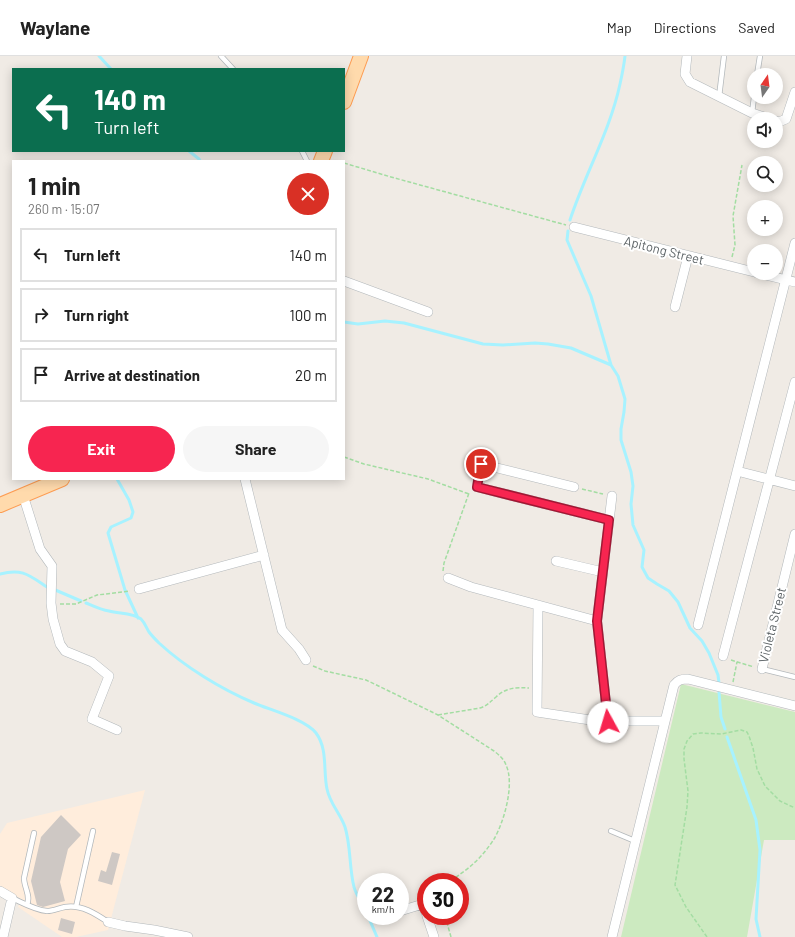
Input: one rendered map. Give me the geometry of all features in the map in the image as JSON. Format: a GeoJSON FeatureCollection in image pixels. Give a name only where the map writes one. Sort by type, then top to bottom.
{"type":"FeatureCollection","features":[{"type":"Feature","properties":{"kind":"main road"},"geometry":{"type":"LineString","coordinates":[[345,99],[361,56]]}},
{"type":"Feature","properties":{"kind":"main road"},"geometry":{"type":"LineString","coordinates":[[0,505],[60,480]]}},
{"type":"Feature","properties":{"kind":"street"},"geometry":{"type":"LineString","coordinates":[[687,56],[685,74],[686,78],[690,82],[750,112]]}},
{"type":"Feature","properties":{"kind":"street"},"geometry":{"type":"LineString","coordinates":[[783,120],[786,119],[795,92]]}},
{"type":"Feature","properties":{"kind":"street","name":"Apitong Street"},"geometry":{"type":"LineString","coordinates":[[574,227],[747,270]]}},
{"type":"Feature","properties":{"kind":"street"},"geometry":{"type":"LineString","coordinates":[[698,625],[795,243]]}},
{"type":"Feature","properties":{"kind":"street"},"geometry":{"type":"LineString","coordinates":[[675,306],[688,256]]}},
{"type":"Feature","properties":{"kind":"street"},"geometry":{"type":"LineString","coordinates":[[785,280],[795,282]]}},
{"type":"Feature","properties":{"kind":"street"},"geometry":{"type":"LineString","coordinates":[[345,281],[428,312]]}},
{"type":"Feature","properties":{"kind":"street"},"geometry":{"type":"LineString","coordinates":[[722,656],[795,382]]}},
{"type":"Feature","properties":{"kind":"street"},"geometry":{"type":"LineString","coordinates":[[574,487],[481,464],[477,487],[609,520]]}},
{"type":"Feature","properties":{"kind":"street"},"geometry":{"type":"LineString","coordinates":[[737,471],[795,486]]}},
{"type":"Feature","properties":{"kind":"street"},"geometry":{"type":"LineString","coordinates":[[246,480],[282,630],[300,649],[306,660]]}},
{"type":"Feature","properties":{"kind":"street"},"geometry":{"type":"LineString","coordinates":[[23,495],[40,549],[52,566],[51,603],[57,638],[65,651],[92,662],[109,676],[92,720],[117,730]]}},
{"type":"Feature","properties":{"kind":"street"},"geometry":{"type":"LineString","coordinates":[[608,722],[597,621],[612,496]]}},
{"type":"Feature","properties":{"kind":"street","name":"Violeta Street"},"geometry":{"type":"LineString","coordinates":[[762,669],[795,534]]}},
{"type":"Feature","properties":{"kind":"street"},"geometry":{"type":"LineString","coordinates":[[139,589],[264,555]]}},
{"type":"Feature","properties":{"kind":"street"},"geometry":{"type":"LineString","coordinates":[[556,561],[603,572]]}},
{"type":"Feature","properties":{"kind":"street"},"geometry":{"type":"LineString","coordinates":[[448,578],[471,587],[597,621]]}},
{"type":"Feature","properties":{"kind":"street"},"geometry":{"type":"LineString","coordinates":[[538,605],[537,712],[608,722],[664,721]]}},
{"type":"Feature","properties":{"kind":"street"},"geometry":{"type":"LineString","coordinates":[[612,937],[671,692],[674,685],[678,681],[688,679],[795,706]]}},
{"type":"Feature","properties":{"kind":"street"},"geometry":{"type":"LineString","coordinates":[[0,891],[12,898],[3,937]]}},
{"type":"Feature","properties":{"kind":"street"},"geometry":{"type":"LineString","coordinates":[[108,922],[188,937]]}},
{"type":"Feature","properties":{"kind":"street"},"geometry":{"type":"LineString","coordinates":[[430,925],[434,937]]}},
{"type":"Feature","properties":{"kind":"lane"},"geometry":{"type":"LineString","coordinates":[[220,56],[232,68]]}},
{"type":"Feature","properties":{"kind":"lane"},"geometry":{"type":"LineString","coordinates":[[719,97],[724,56]]}},
{"type":"Feature","properties":{"kind":"lane"},"geometry":{"type":"LineString","coordinates":[[758,68],[760,56]]}},
{"type":"Feature","properties":{"kind":"lane"},"geometry":{"type":"LineString","coordinates":[[762,669],[795,677]]}},
{"type":"Feature","properties":{"kind":"lane"},"geometry":{"type":"LineString","coordinates":[[76,907],[93,831]]}},
{"type":"Feature","properties":{"kind":"lane"},"geometry":{"type":"LineString","coordinates":[[611,832],[635,841]]}},
{"type":"Feature","properties":{"kind":"lane"},"geometry":{"type":"LineString","coordinates":[[27,905],[29,896],[24,878],[34,833]]}},
{"type":"Feature","properties":{"kind":"lane"},"geometry":{"type":"LineString","coordinates":[[12,898],[27,905],[47,911],[64,907],[76,907],[92,912],[108,922]]}},
{"type":"Feature","properties":{"kind":"path"},"geometry":{"type":"LineString","coordinates":[[345,163],[574,227]]}},
{"type":"Feature","properties":{"kind":"path"},"geometry":{"type":"LineString","coordinates":[[729,266],[735,245],[733,216],[742,165]]}},
{"type":"Feature","properties":{"kind":"path"},"geometry":{"type":"LineString","coordinates":[[345,457],[364,464],[428,479],[469,494],[443,569],[443,573],[448,578]]}},
{"type":"Feature","properties":{"kind":"path"},"geometry":{"type":"LineString","coordinates":[[574,487],[612,496]]}},
{"type":"Feature","properties":{"kind":"path"},"geometry":{"type":"LineString","coordinates":[[51,603],[76,604],[97,595],[139,589]]}},
{"type":"Feature","properties":{"kind":"path"},"geometry":{"type":"LineString","coordinates":[[722,656],[762,669]]}},
{"type":"Feature","properties":{"kind":"path"},"geometry":{"type":"LineString","coordinates":[[306,660],[317,668],[366,680],[438,715],[498,754],[506,765],[510,775],[509,795],[501,823],[494,840],[474,863],[461,873]]}},
{"type":"Feature","properties":{"kind":"path"},"geometry":{"type":"LineString","coordinates":[[731,690],[737,662]]}},
{"type":"Feature","properties":{"kind":"path"},"geometry":{"type":"LineString","coordinates":[[438,715],[486,706],[506,690],[514,688],[537,688]]}},
{"type":"Feature","properties":{"kind":"path"},"geometry":{"type":"LineString","coordinates":[[707,937],[686,907],[675,885],[687,807],[688,791],[684,750],[687,741],[694,734],[721,734],[741,730],[747,732],[757,769],[765,786],[780,801],[795,808]]}},
{"type":"Feature","properties":{"kind":"path"},"geometry":{"type":"LineString","coordinates":[[448,925],[451,937]]}},
{"type":"Feature","properties":{"kind":"shaded area"},"geometry":{"type":"Polygon","coordinates":[[[145,790],[108,930],[76,937],[62,937],[18,907],[21,899],[0,886],[0,834],[7,823],[145,790]]]}},
{"type":"Feature","properties":{"kind":"green space"},"geometry":{"type":"Polygon","coordinates":[[[681,684],[795,712],[795,840],[764,840],[747,937],[621,937],[681,684]]]}},
{"type":"Feature","properties":{"kind":"building"},"geometry":{"type":"Polygon","coordinates":[[[61,815],[81,835],[68,849],[60,882],[65,901],[43,907],[37,905],[31,881],[41,837],[61,815]]]}},
{"type":"Feature","properties":{"kind":"building"},"geometry":{"type":"Polygon","coordinates":[[[112,852],[120,854],[112,885],[98,881],[101,870],[106,872],[112,852]]]}},
{"type":"Feature","properties":{"kind":"building"},"geometry":{"type":"Polygon","coordinates":[[[61,918],[75,922],[72,934],[58,930],[61,918]]]}},
{"type":"Feature","properties":{"kind":"waterway"},"geometry":{"type":"LineString","coordinates":[[99,56],[110,68]]}},
{"type":"Feature","properties":{"kind":"waterway"},"geometry":{"type":"LineString","coordinates":[[570,220],[610,119],[616,101],[625,56]]}},
{"type":"Feature","properties":{"kind":"waterway"},"geometry":{"type":"LineString","coordinates":[[190,152],[200,160]]}},
{"type":"Feature","properties":{"kind":"waterway"},"geometry":{"type":"LineString","coordinates":[[568,231],[567,240],[591,296],[611,365],[618,376],[625,399],[621,440],[631,472],[633,486],[631,504],[633,525],[644,550],[642,567],[648,578],[669,591],[678,602],[690,628],[702,641],[709,653],[718,675],[719,683]]}},
{"type":"Feature","properties":{"kind":"waterway"},"geometry":{"type":"LineString","coordinates":[[345,322],[358,324],[385,321],[404,323],[483,344],[548,344],[571,348],[611,365]]}},
{"type":"Feature","properties":{"kind":"waterway"},"geometry":{"type":"LineString","coordinates":[[118,480],[129,500],[133,512],[131,518],[111,527],[108,533],[125,590],[138,618]]}},
{"type":"Feature","properties":{"kind":"waterway"},"geometry":{"type":"LineString","coordinates":[[0,574],[20,572],[30,576],[47,587]]}},
{"type":"Feature","properties":{"kind":"waterway"},"geometry":{"type":"LineString","coordinates":[[53,589],[81,601]]}},
{"type":"Feature","properties":{"kind":"waterway"},"geometry":{"type":"LineString","coordinates":[[86,603],[103,610],[130,614],[141,619],[149,632],[159,643],[180,661],[204,677],[254,703],[296,719],[304,723],[316,733],[320,739],[324,753],[328,794],[343,822],[347,834],[351,872],[357,894]]}},
{"type":"Feature","properties":{"kind":"waterway"},"geometry":{"type":"LineString","coordinates":[[719,692],[721,717],[725,729]]}},
{"type":"Feature","properties":{"kind":"waterway"},"geometry":{"type":"LineString","coordinates":[[727,737],[756,820],[760,850],[756,919],[760,937]]}},
{"type":"Feature","properties":{"kind":"waterway"},"geometry":{"type":"LineString","coordinates":[[372,925],[377,937]]}},
{"type":"Feature","properties":{"kind":"route"},"geometry":{"type":"LineString","coordinates":[[481,464],[477,487],[609,520],[597,621],[600,660],[608,722]]}}]}
